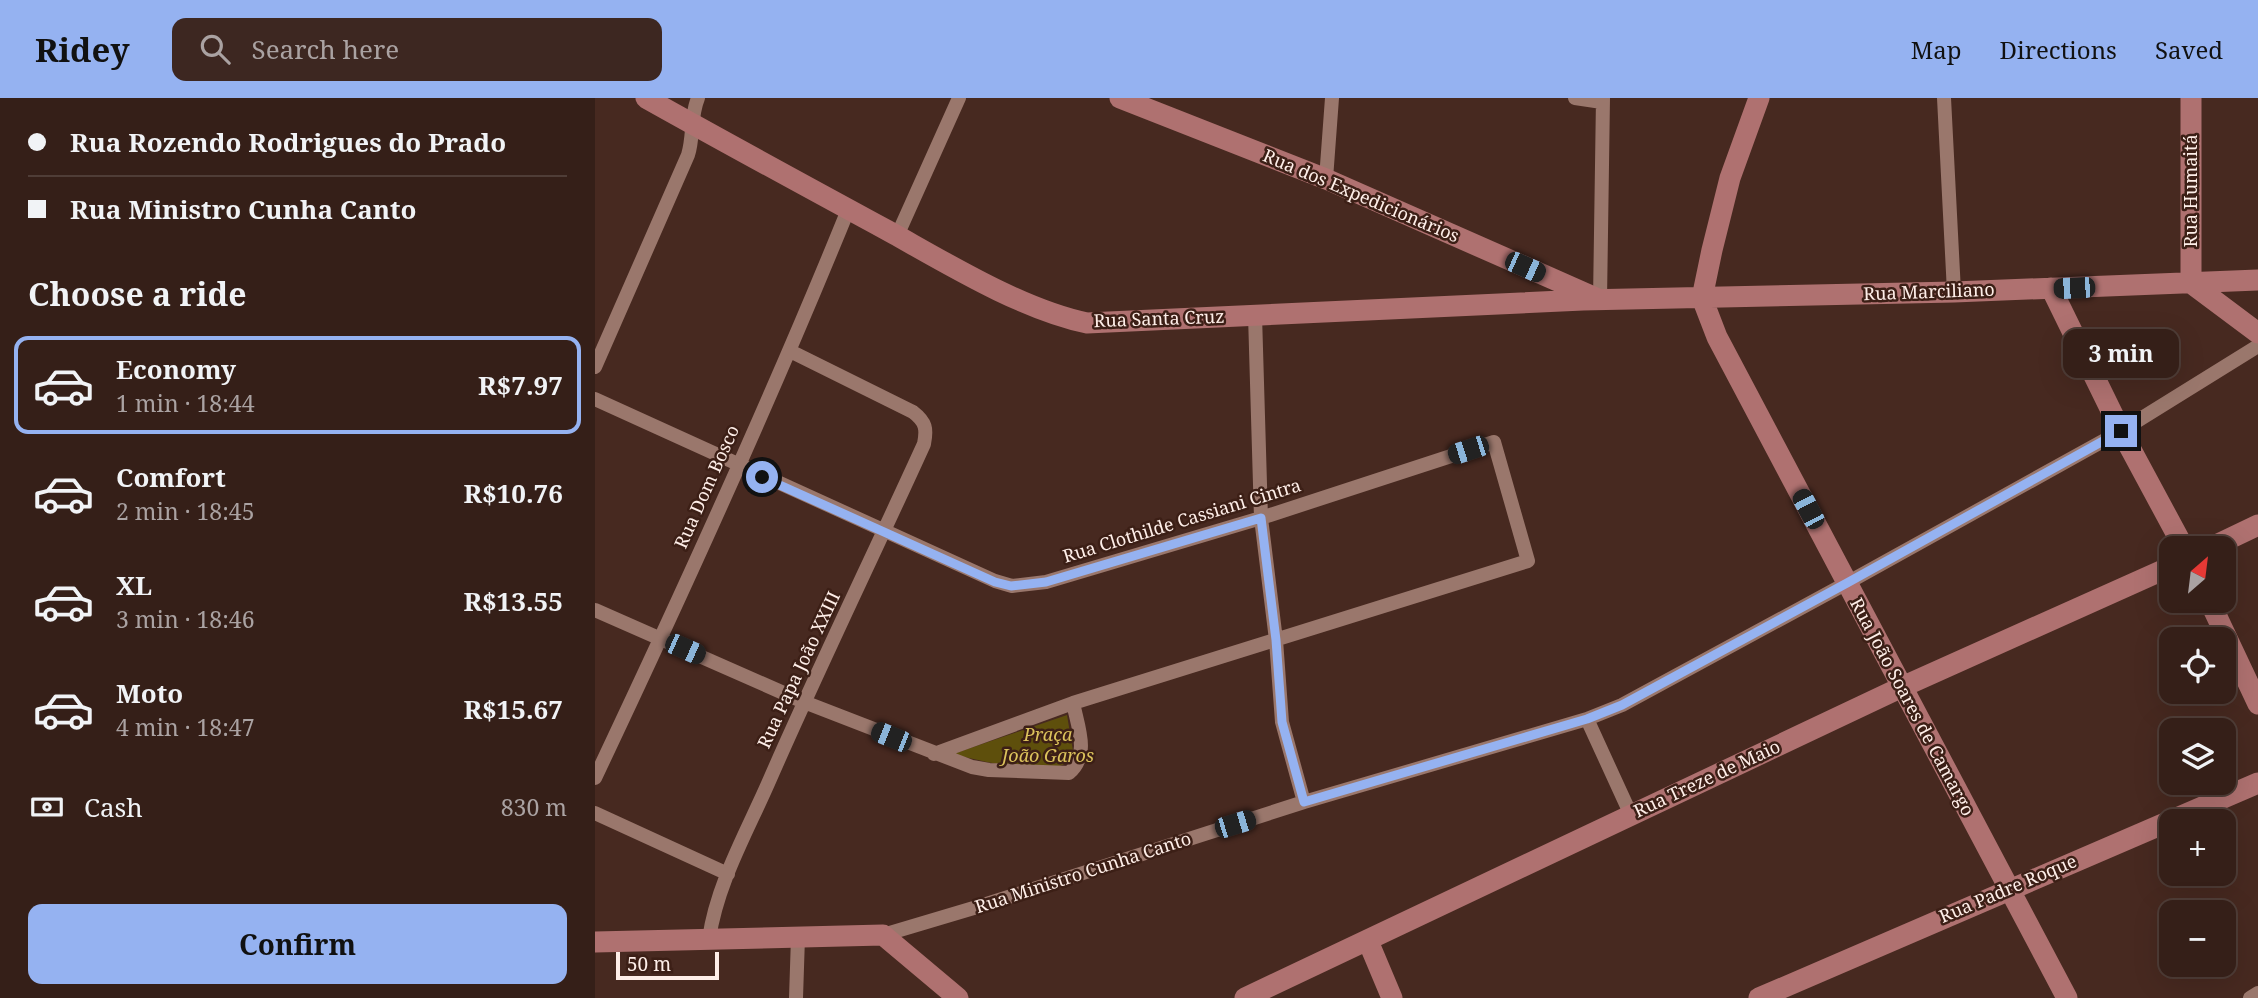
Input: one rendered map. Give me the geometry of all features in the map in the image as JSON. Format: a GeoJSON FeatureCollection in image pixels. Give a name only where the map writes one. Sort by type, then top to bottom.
{"type":"FeatureCollection","features":[{"type":"Feature","properties":{"kind":"street","name":"Rua Santa Cruz"},"geometry":{"type":"LineString","coordinates":[[646,98],[944,263],[1067,318],[1087,323],[1600,300]]}},
{"type":"Feature","properties":{"kind":"street"},"geometry":{"type":"LineString","coordinates":[[595,368],[688,155],[692,142],[691,124],[698,98]]}},
{"type":"Feature","properties":{"kind":"street"},"geometry":{"type":"LineString","coordinates":[[897,236],[959,98]]}},
{"type":"Feature","properties":{"kind":"street","name":"Rua dos Expedicionários"},"geometry":{"type":"LineString","coordinates":[[1120,98],[1326,179],[1600,300]]}},
{"type":"Feature","properties":{"kind":"street"},"geometry":{"type":"LineString","coordinates":[[1326,179],[1332,98]]}},
{"type":"Feature","properties":{"kind":"street"},"geometry":{"type":"LineString","coordinates":[[1575,98],[1602,100],[1600,300]]}},
{"type":"Feature","properties":{"kind":"street"},"geometry":{"type":"LineString","coordinates":[[1702,298],[1711,250],[1730,178],[1759,98]]}},
{"type":"Feature","properties":{"kind":"street"},"geometry":{"type":"LineString","coordinates":[[1944,98],[1954,292]]}},
{"type":"Feature","properties":{"kind":"street","name":"Rua Humaitá"},"geometry":{"type":"LineString","coordinates":[[2191,98],[2191,283]]}},
{"type":"Feature","properties":{"kind":"street","name":"Rua Dom Bosco"},"geometry":{"type":"LineString","coordinates":[[595,778],[790,351],[848,210]]}},
{"type":"Feature","properties":{"kind":"street","name":"Rua Marciliano"},"geometry":{"type":"LineString","coordinates":[[1600,300],[1954,292],[2258,280]]}},
{"type":"Feature","properties":{"kind":"street"},"geometry":{"type":"LineString","coordinates":[[2191,283],[2258,333]]}},
{"type":"Feature","properties":{"kind":"street"},"geometry":{"type":"LineString","coordinates":[[2051,288],[2121,431],[2178,536]]}},
{"type":"Feature","properties":{"kind":"street","name":"Rua João Soares de Camargo"},"geometry":{"type":"LineString","coordinates":[[1702,298],[1717,337],[2067,998]]}},
{"type":"Feature","properties":{"kind":"street"},"geometry":{"type":"LineString","coordinates":[[1255,314],[1261,518],[1276,640],[1282,722],[1304,802]]}},
{"type":"Feature","properties":{"kind":"street","name":"Rua Ministro Cunha Canto"},"geometry":{"type":"LineString","coordinates":[[595,942],[883,935],[1304,802],[1587,719],[1622,705],[2121,431],[2258,346]]}},
{"type":"Feature","properties":{"kind":"street","name":"Rua Papa João XXIII"},"geometry":{"type":"LineString","coordinates":[[709,939],[714,913],[728,874],[804,702],[924,444],[927,431],[924,420],[913,412],[790,351]]}},
{"type":"Feature","properties":{"kind":"street","name":"Rua Clothilde Cassiani Cintra"},"geometry":{"type":"LineString","coordinates":[[595,400],[995,582],[1011,586],[1046,582],[1261,518],[1494,442],[1528,561],[1276,640]]}},
{"type":"Feature","properties":{"kind":"street"},"geometry":{"type":"LineString","coordinates":[[2235,536],[2258,525]]}},
{"type":"Feature","properties":{"kind":"street","name":"Rua Treze de Maio"},"geometry":{"type":"LineString","coordinates":[[1245,998],[1902,687],[2159,572]]}},
{"type":"Feature","properties":{"kind":"street"},"geometry":{"type":"LineString","coordinates":[[595,610],[804,702],[972,767],[1069,773],[1081,758],[1073,703]]}},
{"type":"Feature","properties":{"kind":"street"},"geometry":{"type":"LineString","coordinates":[[2215,613],[2258,705]]}},
{"type":"Feature","properties":{"kind":"street"},"geometry":{"type":"LineString","coordinates":[[934,754],[1073,703],[1276,640]]}},
{"type":"Feature","properties":{"kind":"street"},"geometry":{"type":"LineString","coordinates":[[1587,719],[1631,815]]}},
{"type":"Feature","properties":{"kind":"street","name":"Rua Padre Roque"},"geometry":{"type":"LineString","coordinates":[[1759,998],[2258,783]]}},
{"type":"Feature","properties":{"kind":"street"},"geometry":{"type":"LineString","coordinates":[[595,813],[728,874]]}},
{"type":"Feature","properties":{"kind":"street"},"geometry":{"type":"LineString","coordinates":[[883,935],[958,998]]}},
{"type":"Feature","properties":{"kind":"street"},"geometry":{"type":"LineString","coordinates":[[796,998],[798,937]]}},
{"type":"Feature","properties":{"kind":"street"},"geometry":{"type":"LineString","coordinates":[[1368,941],[1392,998]]}},
{"type":"Feature","properties":{"kind":"street"},"geometry":{"type":"LineString","coordinates":[[2250,998],[2258,993]]}},
{"type":"Feature","properties":{"kind":"green space","name":"Praça João Garos"},"geometry":{"type":"Polygon","coordinates":[[[1067,715],[1074,757],[1060,766],[1023,768],[953,754],[1067,715]]]}},
{"type":"Feature","properties":{"kind":"route"},"geometry":{"type":"LineString","coordinates":[[762,477],[995,582],[1011,586],[1046,582],[1261,518],[1276,640],[1282,722],[1304,802],[1587,719],[1622,705],[2121,431]]}}]}
